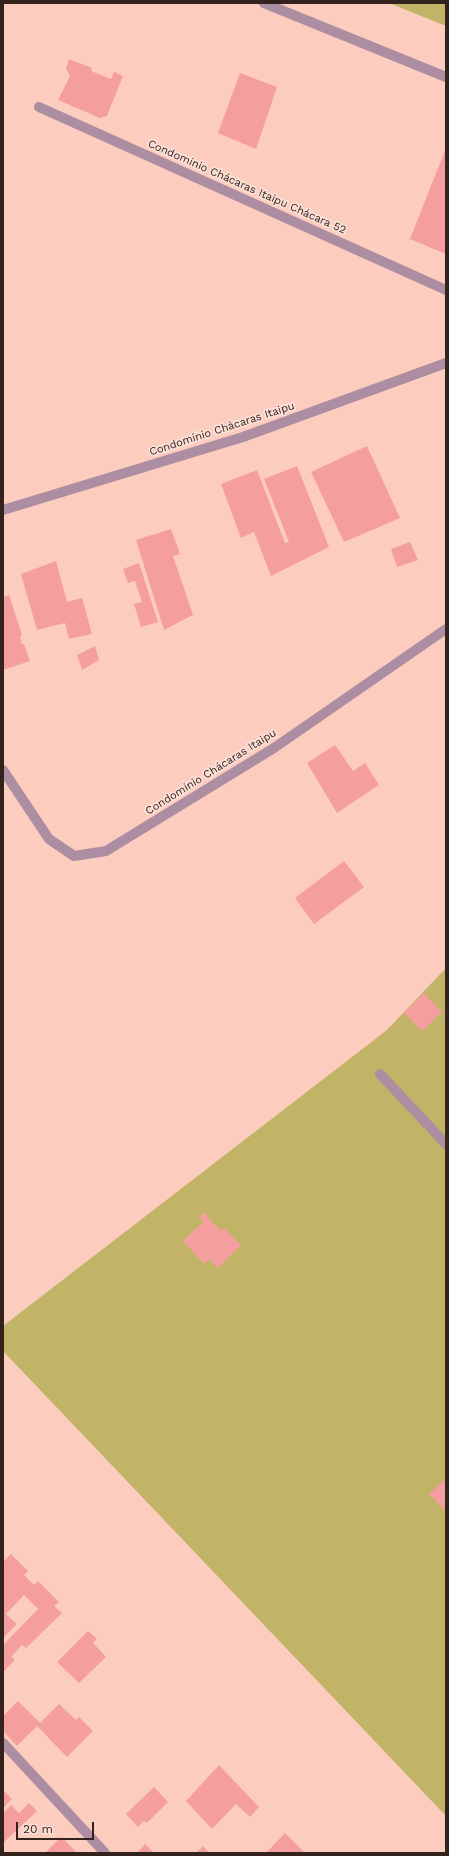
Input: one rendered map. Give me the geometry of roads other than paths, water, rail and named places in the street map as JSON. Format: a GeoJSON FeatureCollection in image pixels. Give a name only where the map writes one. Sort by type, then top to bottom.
{"type":"FeatureCollection","features":[{"type":"Feature","properties":{"kind":"street"},"geometry":{"type":"LineString","coordinates":[[264,3],[446,77]]}},
{"type":"Feature","properties":{"kind":"street","name":"Condomínio Chácaras Itaipu Chácara 52"},"geometry":{"type":"LineString","coordinates":[[39,107],[446,290]]}},
{"type":"Feature","properties":{"kind":"street","name":"Condomínio Chácaras Itaipu"},"geometry":{"type":"LineString","coordinates":[[3,510],[244,437],[446,363]]}},
{"type":"Feature","properties":{"kind":"street","name":"Condomínio Chácaras Itaipu"},"geometry":{"type":"LineString","coordinates":[[3,770],[49,839],[74,856],[106,851],[274,748],[446,629]]}},
{"type":"Feature","properties":{"kind":"street"},"geometry":{"type":"LineString","coordinates":[[380,1074],[446,1144]]}},
{"type":"Feature","properties":{"kind":"street"},"geometry":{"type":"LineString","coordinates":[[3,1744],[105,1853]]}}]}
